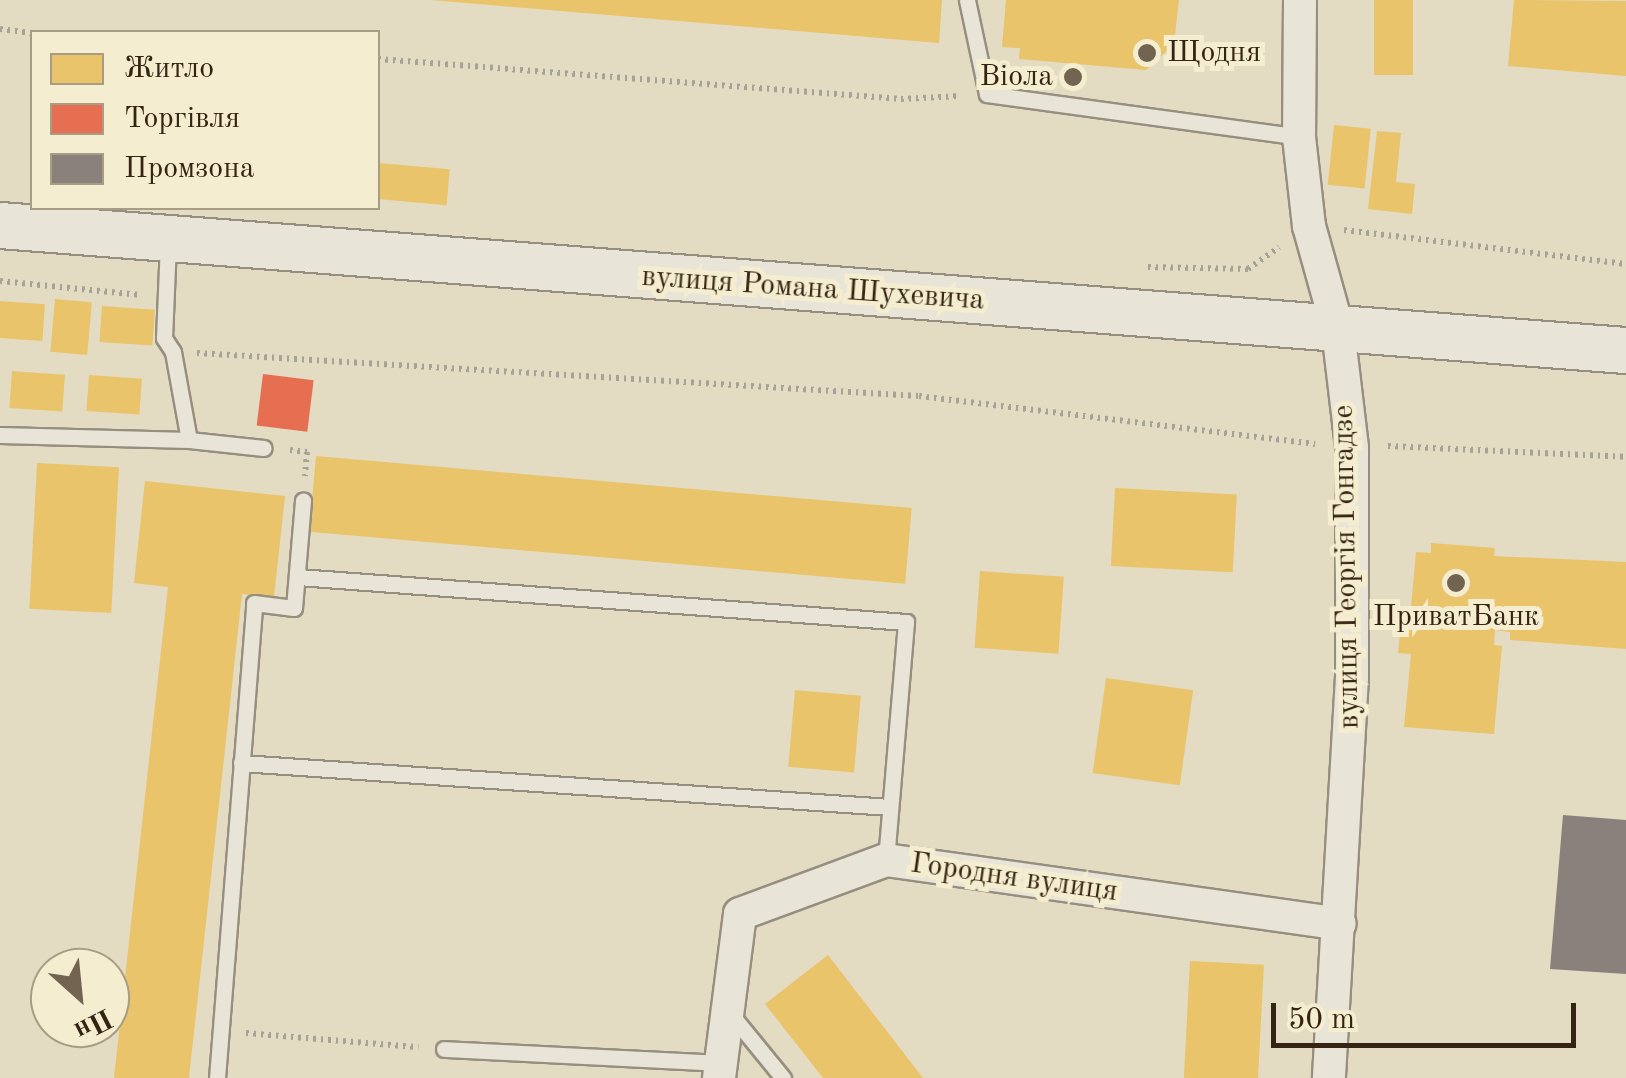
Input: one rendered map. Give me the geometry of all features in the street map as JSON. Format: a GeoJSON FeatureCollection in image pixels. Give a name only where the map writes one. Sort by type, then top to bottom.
{"type":"FeatureCollection","features":[{"type":"Feature","properties":{"kind":"main road","name":"вулиця Романа Шухевича"},"geometry":{"type":"LineString","coordinates":[[0,225],[1626,350]]}},
{"type":"Feature","properties":{"kind":"street","name":"вулиця Георгія Гонгадзе"},"geometry":{"type":"LineString","coordinates":[[1300,0],[1299,137],[1310,226],[1338,330],[1352,448],[1352,677],[1329,1078]]}},
{"type":"Feature","properties":{"kind":"street","name":"Городня вулиця"},"geometry":{"type":"LineString","coordinates":[[720,1070],[740,914],[886,860],[1340,924]]}},
{"type":"Feature","properties":{"kind":"lane"},"geometry":{"type":"LineString","coordinates":[[966,0],[987,94],[1299,137]]}},
{"type":"Feature","properties":{"kind":"lane"},"geometry":{"type":"LineString","coordinates":[[168,238],[164,338],[174,352],[189,440]]}},
{"type":"Feature","properties":{"kind":"lane"},"geometry":{"type":"LineString","coordinates":[[0,436],[189,440],[264,448]]}},
{"type":"Feature","properties":{"kind":"lane"},"geometry":{"type":"LineString","coordinates":[[217,1078],[254,603],[294,608],[304,500]]}},
{"type":"Feature","properties":{"kind":"lane"},"geometry":{"type":"LineString","coordinates":[[298,576],[906,622],[886,860]]}},
{"type":"Feature","properties":{"kind":"lane"},"geometry":{"type":"LineString","coordinates":[[241,763],[890,807]]}},
{"type":"Feature","properties":{"kind":"lane"},"geometry":{"type":"LineString","coordinates":[[728,1010],[784,1078]]}},
{"type":"Feature","properties":{"kind":"lane"},"geometry":{"type":"LineString","coordinates":[[444,1049],[720,1070]]}},
{"type":"Feature","properties":{"kind":"path"},"geometry":{"type":"LineString","coordinates":[[0,29],[30,33]]}},
{"type":"Feature","properties":{"kind":"path"},"geometry":{"type":"LineString","coordinates":[[380,59],[902,99],[987,94]]}},
{"type":"Feature","properties":{"kind":"path"},"geometry":{"type":"LineString","coordinates":[[1310,226],[1626,264]]}},
{"type":"Feature","properties":{"kind":"path"},"geometry":{"type":"LineString","coordinates":[[0,281],[166,298]]}},
{"type":"Feature","properties":{"kind":"path"},"geometry":{"type":"LineString","coordinates":[[174,352],[919,396],[1352,448],[1418,445],[1626,457]]}},
{"type":"Feature","properties":{"kind":"path"},"geometry":{"type":"LineString","coordinates":[[264,448],[308,452],[304,500]]}},
{"type":"Feature","properties":{"kind":"path"},"geometry":{"type":"LineString","coordinates":[[221,1031],[444,1049]]}},
{"type":"Feature","properties":{"kind":"building: Житло"},"geometry":{"type":"Polygon","coordinates":[[[431,0],[942,0],[939,43],[431,0]]]}},
{"type":"Feature","properties":{"kind":"building: Житло"},"geometry":{"type":"Polygon","coordinates":[[[1006,0],[1179,0],[1174,44],[1146,70],[1019,59],[1020,48],[1002,47],[1006,0]]]}},
{"type":"Feature","properties":{"kind":"building: Житло"},"geometry":{"type":"Polygon","coordinates":[[[1374,0],[1413,0],[1413,75],[1374,75],[1374,0]]]}},
{"type":"Feature","properties":{"kind":"building: Житло"},"geometry":{"type":"Polygon","coordinates":[[[1514,0],[1626,1],[1626,76],[1508,66],[1514,0]]]}},
{"type":"Feature","properties":{"kind":"building: Житло"},"geometry":{"type":"Polygon","coordinates":[[[1334,125],[1371,129],[1365,189],[1328,185],[1334,125]]]}},
{"type":"Feature","properties":{"kind":"building: Житло"},"geometry":{"type":"Polygon","coordinates":[[[1377,131],[1401,133],[1396,182],[1415,184],[1412,214],[1368,209],[1377,131]]]}},
{"type":"Feature","properties":{"kind":"building: Житло"},"geometry":{"type":"Polygon","coordinates":[[[380,163],[450,169],[447,205],[380,199],[380,163]]]}},
{"type":"Feature","properties":{"kind":"building: Житло"},"geometry":{"type":"Polygon","coordinates":[[[55,299],[92,302],[87,355],[50,352],[55,299]]]}},
{"type":"Feature","properties":{"kind":"building: Житло"},"geometry":{"type":"Polygon","coordinates":[[[0,301],[45,304],[42,341],[0,338],[0,301]]]}},
{"type":"Feature","properties":{"kind":"building: Житло"},"geometry":{"type":"Polygon","coordinates":[[[102,306],[155,310],[152,346],[99,342],[102,306]]]}},
{"type":"Feature","properties":{"kind":"building: Житло"},"geometry":{"type":"Polygon","coordinates":[[[12,371],[65,375],[62,412],[9,408],[12,371]]]}},
{"type":"Feature","properties":{"kind":"building: Житло"},"geometry":{"type":"Polygon","coordinates":[[[89,375],[142,379],[139,415],[86,411],[89,375]]]}},
{"type":"Feature","properties":{"kind":"building: Житло"},"geometry":{"type":"Polygon","coordinates":[[[316,456],[912,508],[905,584],[309,532],[316,456]]]}},
{"type":"Feature","properties":{"kind":"building: Житло"},"geometry":{"type":"Polygon","coordinates":[[[37,463],[119,467],[111,613],[29,609],[37,463]]]}},
{"type":"Feature","properties":{"kind":"building: Житло"},"geometry":{"type":"Polygon","coordinates":[[[145,481],[285,496],[274,597],[242,594],[189,1078],[114,1078],[117,1048],[130,1048],[128,948],[168,587],[134,583],[145,481]]]}},
{"type":"Feature","properties":{"kind":"building: Житло"},"geometry":{"type":"Polygon","coordinates":[[[1115,488],[1237,494],[1233,572],[1111,566],[1115,488]]]}},
{"type":"Feature","properties":{"kind":"building: Житло"},"geometry":{"type":"Polygon","coordinates":[[[1431,543],[1495,548],[1494,556],[1626,562],[1626,649],[1510,640],[1510,632],[1495,630],[1494,645],[1502,646],[1494,734],[1404,727],[1411,654],[1398,653],[1403,606],[1411,607],[1416,552],[1431,553],[1431,543]]]}},
{"type":"Feature","properties":{"kind":"building: Житло"},"geometry":{"type":"Polygon","coordinates":[[[980,571],[1064,577],[1058,654],[975,648],[980,571]]]}},
{"type":"Feature","properties":{"kind":"building: Житло"},"geometry":{"type":"Polygon","coordinates":[[[1106,678],[1193,690],[1180,785],[1093,773],[1106,678]]]}},
{"type":"Feature","properties":{"kind":"building: Житло"},"geometry":{"type":"Polygon","coordinates":[[[795,690],[861,696],[854,772],[788,767],[795,690]]]}},
{"type":"Feature","properties":{"kind":"building: Житло"},"geometry":{"type":"Polygon","coordinates":[[[828,955],[923,1078],[823,1078],[765,1004],[828,955]]]}},
{"type":"Feature","properties":{"kind":"building: Житло"},"geometry":{"type":"Polygon","coordinates":[[[1190,961],[1264,965],[1258,1078],[1184,1078],[1190,961]]]}},
{"type":"Feature","properties":{"kind":"building: Торгівля"},"geometry":{"type":"Polygon","coordinates":[[[263,374],[314,380],[307,432],[257,426],[263,374]]]}},
{"type":"Feature","properties":{"kind":"building: Промзона"},"geometry":{"type":"Polygon","coordinates":[[[1563,815],[1626,820],[1626,974],[1550,969],[1563,815]]]}},
{"type":"Feature","properties":{"kind":"place","name":"Щодня"},"geometry":{"type":"Point","coordinates":[1147,53]}},
{"type":"Feature","properties":{"kind":"place","name":"Віола"},"geometry":{"type":"Point","coordinates":[1073,77]}},
{"type":"Feature","properties":{"kind":"place","name":"ПриватБанк"},"geometry":{"type":"Point","coordinates":[1456,583]}}]}
